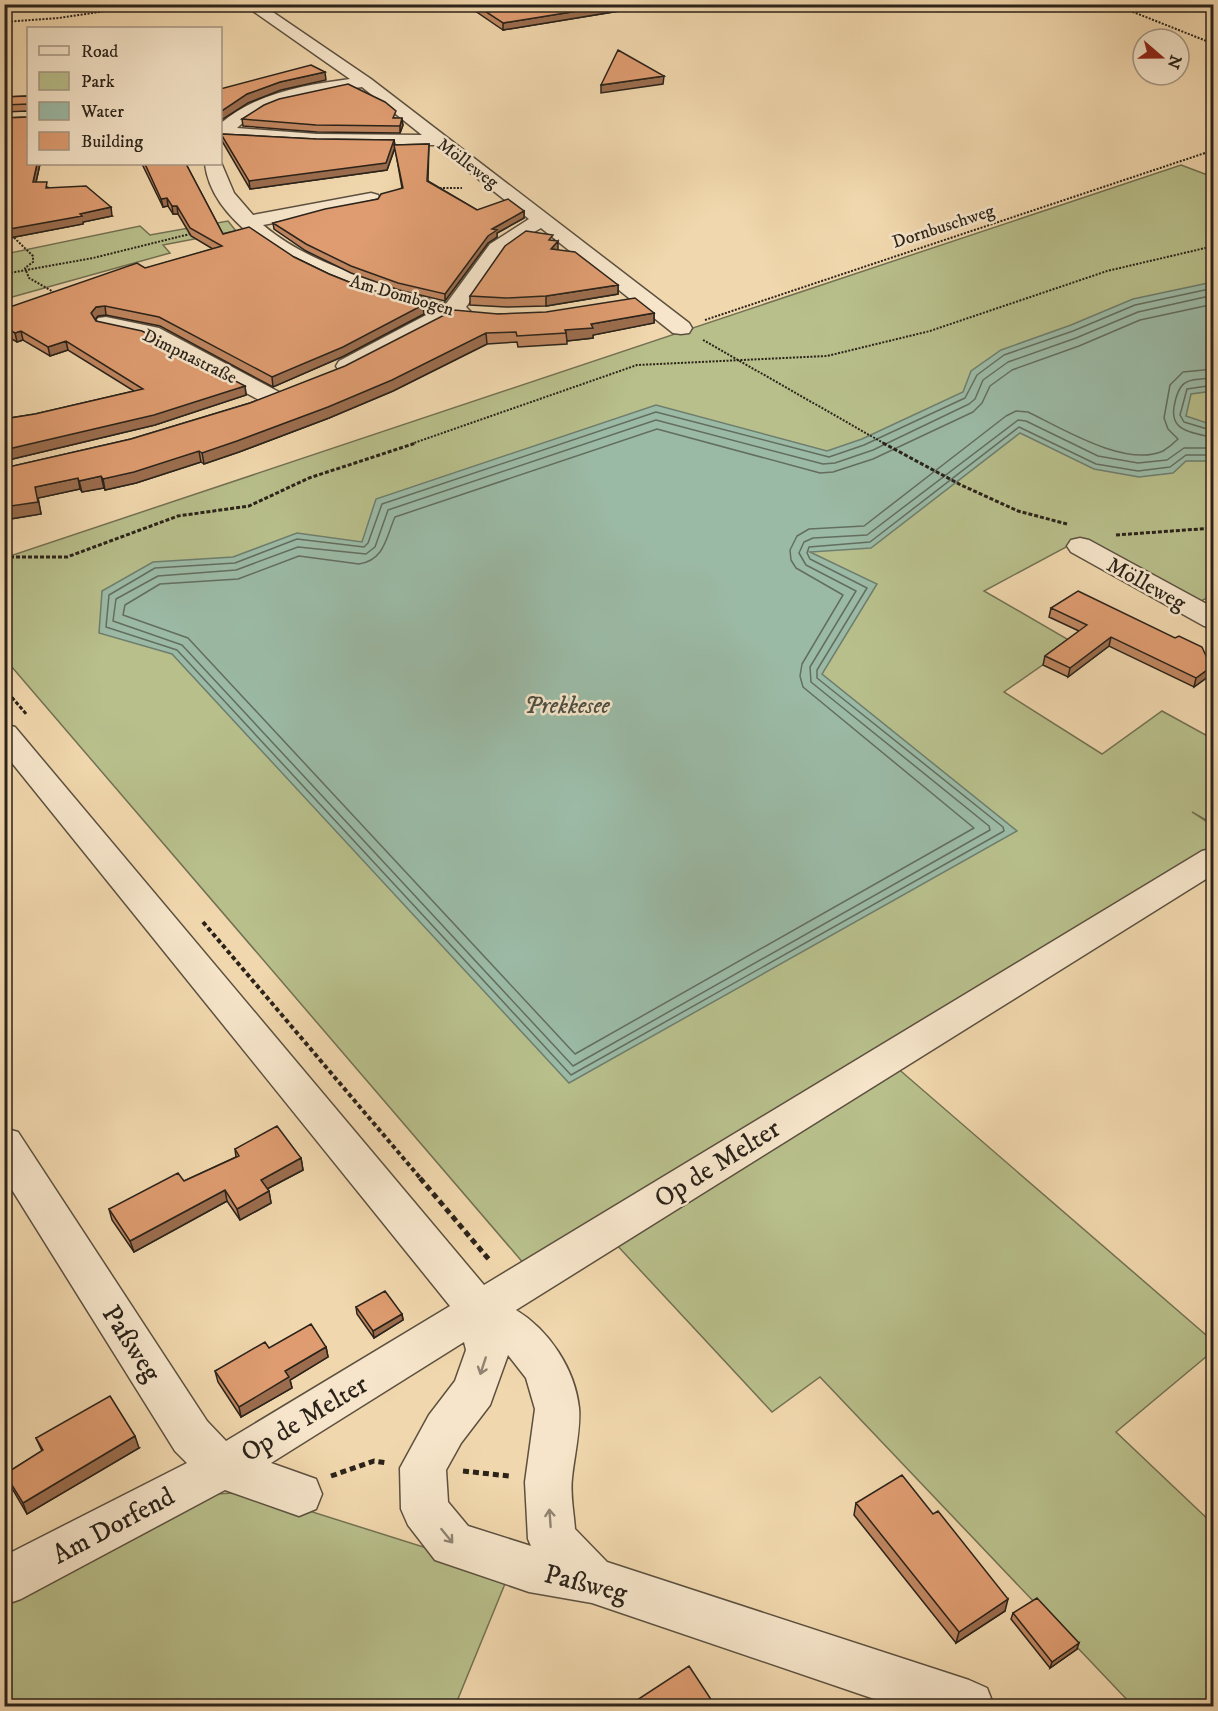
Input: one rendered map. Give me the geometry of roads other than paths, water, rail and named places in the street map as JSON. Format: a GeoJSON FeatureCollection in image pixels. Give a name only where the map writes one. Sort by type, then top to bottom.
{"type":"FeatureCollection","features":[{"type":"Feature","properties":{"kind":"street","name":"Mölleweg"},"geometry":{"type":"LineString","coordinates":[[250,4],[365,82],[681,328]]}},
{"type":"Feature","properties":{"kind":"street"},"geometry":{"type":"LineString","coordinates":[[223,129],[264,105],[300,93],[365,82]]}},
{"type":"Feature","properties":{"kind":"street"},"geometry":{"type":"LineString","coordinates":[[223,129],[328,140],[438,140]]}},
{"type":"Feature","properties":{"kind":"street","name":"Am Dombogen"},"geometry":{"type":"LineString","coordinates":[[214,165],[215,174],[222,189],[248,222],[274,243],[306,263],[401,298],[451,311],[479,313]]}},
{"type":"Feature","properties":{"kind":"street"},"geometry":{"type":"LineString","coordinates":[[248,222],[371,199]]}},
{"type":"Feature","properties":{"kind":"street"},"geometry":{"type":"LineString","coordinates":[[328,374],[451,311],[493,253],[512,238],[542,220]]}},
{"type":"Feature","properties":{"kind":"street"},"geometry":{"type":"LineString","coordinates":[[614,304],[640,298]]}},
{"type":"Feature","properties":{"kind":"street","name":"Dimpnastraße"},"geometry":{"type":"LineString","coordinates":[[106,322],[151,333],[281,394],[241,408]]}},
{"type":"Feature","properties":{"kind":"street","name":"Mölleweg"},"geometry":{"type":"LineString","coordinates":[[1080,546],[1214,620]]}},
{"type":"Feature","properties":{"kind":"street"},"geometry":{"type":"LineString","coordinates":[[4,733],[478,1309],[517,1333],[546,1370],[556,1409],[548,1482],[552,1539],[592,1580]]}},
{"type":"Feature","properties":{"kind":"street","name":"Op de Melter"},"geometry":{"type":"LineString","coordinates":[[222,1468],[1214,859]]}},
{"type":"Feature","properties":{"kind":"street","name":"Paßweg"},"geometry":{"type":"LineString","coordinates":[[4,1143],[191,1436],[222,1468],[299,1494]]}},
{"type":"Feature","properties":{"kind":"street","name":"Paßweg"},"geometry":{"type":"LineString","coordinates":[[478,1309],[488,1350],[474,1391],[445,1429],[423,1468],[425,1509],[452,1544],[529,1569],[592,1580],[969,1707]]}},
{"type":"Feature","properties":{"kind":"street","name":"Am Dorfend"},"geometry":{"type":"LineString","coordinates":[[4,1582],[222,1468]]}},
{"type":"Feature","properties":{"kind":"water","name":"Prekkesee"},"geometry":{"type":"Polygon","coordinates":[[[1213,282],[1213,391],[1191,394],[1186,416],[1213,425],[1213,461],[1186,461],[1173,473],[1139,477],[1094,469],[1020,433],[871,548],[810,552],[877,584],[822,674],[1017,831],[569,1083],[172,654],[99,633],[102,591],[153,562],[233,557],[297,533],[362,542],[376,499],[656,405],[827,451],[862,439],[963,392],[971,371],[1001,350],[1071,325],[1133,299],[1213,282]]]}}]}
